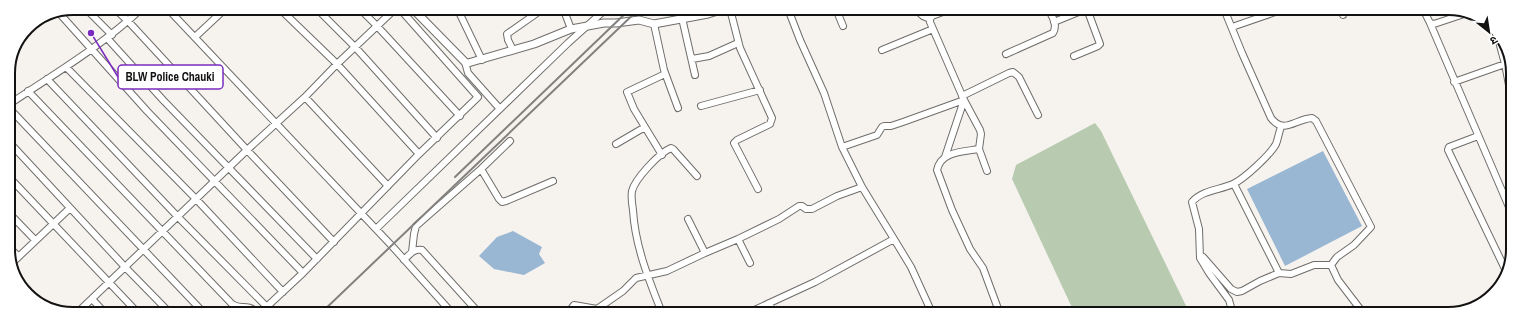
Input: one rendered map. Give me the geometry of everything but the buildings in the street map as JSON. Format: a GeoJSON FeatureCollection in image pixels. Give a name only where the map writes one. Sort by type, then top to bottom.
{"type":"FeatureCollection","features":[{"type":"Feature","properties":{"kind":"street"},"geometry":{"type":"LineString","coordinates":[[91,15],[163,100],[317,259]]}},
{"type":"Feature","properties":{"kind":"street"},"geometry":{"type":"LineString","coordinates":[[122,15],[334,242]]}},
{"type":"Feature","properties":{"kind":"street"},"geometry":{"type":"LineString","coordinates":[[15,101],[91,50],[134,15]]}},
{"type":"Feature","properties":{"kind":"street"},"geometry":{"type":"LineString","coordinates":[[174,15],[277,123],[447,307]]}},
{"type":"Feature","properties":{"kind":"street"},"geometry":{"type":"LineString","coordinates":[[195,38],[216,15]]}},
{"type":"Feature","properties":{"kind":"street"},"geometry":{"type":"LineString","coordinates":[[286,15],[337,64],[419,154]]}},
{"type":"Feature","properties":{"kind":"street"},"geometry":{"type":"LineString","coordinates":[[323,15],[356,48],[437,138]]}},
{"type":"Feature","properties":{"kind":"street"},"geometry":{"type":"LineString","coordinates":[[366,15],[460,116]]}},
{"type":"Feature","properties":{"kind":"street"},"geometry":{"type":"LineString","coordinates":[[83,307],[247,150],[305,97],[389,15]]}},
{"type":"Feature","properties":{"kind":"street"},"geometry":{"type":"LineString","coordinates":[[47,79],[178,217],[267,307],[284,292],[362,214],[419,154],[478,97],[405,15]]}},
{"type":"Feature","properties":{"kind":"street"},"geometry":{"type":"LineString","coordinates":[[419,15],[465,62],[468,73],[500,109]]}},
{"type":"Feature","properties":{"kind":"street"},"geometry":{"type":"LineString","coordinates":[[460,15],[482,60]]}},
{"type":"Feature","properties":{"kind":"street"},"geometry":{"type":"LineString","coordinates":[[513,50],[507,34],[534,15]]}},
{"type":"Feature","properties":{"kind":"street"},"geometry":{"type":"LineString","coordinates":[[566,15],[572,29]]}},
{"type":"Feature","properties":{"kind":"street"},"geometry":{"type":"LineString","coordinates":[[376,229],[599,15]]}},
{"type":"Feature","properties":{"kind":"street"},"geometry":{"type":"LineString","coordinates":[[465,62],[472,63],[482,60],[572,29],[604,23],[639,20],[654,24],[700,15]]}},
{"type":"Feature","properties":{"kind":"street"},"geometry":{"type":"LineString","coordinates":[[731,15],[738,43],[772,118],[770,124],[737,140],[734,143],[758,189]]}},
{"type":"Feature","properties":{"kind":"street"},"geometry":{"type":"LineString","coordinates":[[790,15],[824,93],[842,147],[862,186],[911,267],[929,307]]}},
{"type":"Feature","properties":{"kind":"street"},"geometry":{"type":"LineString","coordinates":[[838,15],[843,26]]}},
{"type":"Feature","properties":{"kind":"street"},"geometry":{"type":"LineString","coordinates":[[922,15],[930,19]]}},
{"type":"Feature","properties":{"kind":"street"},"geometry":{"type":"LineString","coordinates":[[930,19],[935,15]]}},
{"type":"Feature","properties":{"kind":"street"},"geometry":{"type":"LineString","coordinates":[[1006,54],[1053,33],[1055,30],[1054,22],[1051,15]]}},
{"type":"Feature","properties":{"kind":"street"},"geometry":{"type":"LineString","coordinates":[[1054,22],[1072,15]]}},
{"type":"Feature","properties":{"kind":"street"},"geometry":{"type":"LineString","coordinates":[[1074,56],[1100,44],[1089,15]]}},
{"type":"Feature","properties":{"kind":"street"},"geometry":{"type":"LineString","coordinates":[[1227,15],[1271,118],[1281,127],[1288,126],[1304,118],[1312,118],[1316,121],[1371,227],[1354,245],[1337,257],[1331,265]]}},
{"type":"Feature","properties":{"kind":"street"},"geometry":{"type":"LineString","coordinates":[[1232,27],[1267,15]]}},
{"type":"Feature","properties":{"kind":"street"},"geometry":{"type":"LineString","coordinates":[[1426,15],[1506,200]]}},
{"type":"Feature","properties":{"kind":"street"},"geometry":{"type":"LineString","coordinates":[[62,16],[147,111],[303,273]]}},
{"type":"Feature","properties":{"kind":"street"},"geometry":{"type":"LineString","coordinates":[[1430,23],[1434,24],[1458,16]]}},
{"type":"Feature","properties":{"kind":"street"},"geometry":{"type":"LineString","coordinates":[[682,18],[695,75]]}},
{"type":"Feature","properties":{"kind":"street"},"geometry":{"type":"LineString","coordinates":[[930,19],[963,98],[980,130],[981,134],[979,149],[988,171]]}},
{"type":"Feature","properties":{"kind":"street"},"geometry":{"type":"LineString","coordinates":[[654,24],[665,74],[678,108]]}},
{"type":"Feature","properties":{"kind":"street"},"geometry":{"type":"LineString","coordinates":[[882,50],[933,29]]}},
{"type":"Feature","properties":{"kind":"street"},"geometry":{"type":"LineString","coordinates":[[692,59],[710,56],[738,43]]}},
{"type":"Feature","properties":{"kind":"street"},"geometry":{"type":"LineString","coordinates":[[1454,82],[1505,64],[1503,55]]}},
{"type":"Feature","properties":{"kind":"street"},"geometry":{"type":"LineString","coordinates":[[66,67],[196,199],[284,292]]}},
{"type":"Feature","properties":{"kind":"street"},"geometry":{"type":"LineString","coordinates":[[842,147],[877,135],[884,126],[891,126],[903,122],[963,98],[1013,72],[1019,77],[1038,115]]}},
{"type":"Feature","properties":{"kind":"street"},"geometry":{"type":"LineString","coordinates":[[662,155],[634,109],[627,92],[665,74]]}},
{"type":"Feature","properties":{"kind":"street"},"geometry":{"type":"LineString","coordinates":[[702,106],[760,90]]}},
{"type":"Feature","properties":{"kind":"street"},"geometry":{"type":"LineString","coordinates":[[28,92],[232,304],[238,307],[250,307]]}},
{"type":"Feature","properties":{"kind":"street"},"geometry":{"type":"LineString","coordinates":[[305,97],[388,186]]}},
{"type":"Feature","properties":{"kind":"street"},"geometry":{"type":"LineString","coordinates":[[963,98],[945,156],[938,166],[938,173],[952,210],[970,249],[982,268],[997,307]]}},
{"type":"Feature","properties":{"kind":"street"},"geometry":{"type":"LineString","coordinates":[[15,113],[198,307]]}},
{"type":"Feature","properties":{"kind":"street"},"geometry":{"type":"LineString","coordinates":[[616,144],[645,127]]}},
{"type":"Feature","properties":{"kind":"street"},"geometry":{"type":"LineString","coordinates":[[1231,307],[1229,300],[1200,258],[1199,229],[1192,202],[1195,198],[1217,188],[1234,184],[1262,162],[1276,145],[1281,127]]}},
{"type":"Feature","properties":{"kind":"street"},"geometry":{"type":"LineString","coordinates":[[1478,136],[1449,147],[1448,150],[1504,265]]}},
{"type":"Feature","properties":{"kind":"street"},"geometry":{"type":"LineString","coordinates":[[412,252],[416,226],[481,169],[510,141]]}},
{"type":"Feature","properties":{"kind":"street"},"geometry":{"type":"LineString","coordinates":[[15,148],[164,307]]}},
{"type":"Feature","properties":{"kind":"street"},"geometry":{"type":"LineString","coordinates":[[660,307],[647,276],[635,230],[632,192],[634,186],[646,170],[668,149],[673,149],[697,176]]}},
{"type":"Feature","properties":{"kind":"street"},"geometry":{"type":"LineString","coordinates":[[945,156],[979,149]]}},
{"type":"Feature","properties":{"kind":"street"},"geometry":{"type":"LineString","coordinates":[[481,169],[502,202],[554,181]]}},
{"type":"Feature","properties":{"kind":"street"},"geometry":{"type":"LineString","coordinates":[[15,183],[132,307]]}},
{"type":"Feature","properties":{"kind":"street"},"geometry":{"type":"LineString","coordinates":[[1234,184],[1279,273]]}},
{"type":"Feature","properties":{"kind":"street"},"geometry":{"type":"LineString","coordinates":[[600,307],[623,291],[636,278],[667,271],[779,219],[799,206],[806,209],[812,209],[837,196],[862,186]]}},
{"type":"Feature","properties":{"kind":"street"},"geometry":{"type":"LineString","coordinates":[[16,258],[70,208]]}},
{"type":"Feature","properties":{"kind":"street"},"geometry":{"type":"LineString","coordinates":[[15,219],[35,240]]}},
{"type":"Feature","properties":{"kind":"street"},"geometry":{"type":"LineString","coordinates":[[688,219],[705,253]]}},
{"type":"Feature","properties":{"kind":"street"},"geometry":{"type":"LineString","coordinates":[[738,239],[750,263]]}},
{"type":"Feature","properties":{"kind":"street"},"geometry":{"type":"LineString","coordinates":[[760,307],[815,282],[894,239]]}},
{"type":"Feature","properties":{"kind":"street"},"geometry":{"type":"LineString","coordinates":[[404,260],[412,252],[422,250],[474,307]]}},
{"type":"Feature","properties":{"kind":"street"},"geometry":{"type":"LineString","coordinates":[[1200,254],[1231,289],[1237,292],[1279,273],[1291,274],[1314,265],[1331,265]]}},
{"type":"Feature","properties":{"kind":"street"},"geometry":{"type":"LineString","coordinates":[[1331,265],[1338,280],[1359,307]]}},
{"type":"Feature","properties":{"kind":"street"},"geometry":{"type":"LineString","coordinates":[[92,299],[99,307]]}},
{"type":"Feature","properties":{"kind":"street"},"geometry":{"type":"LineString","coordinates":[[768,303],[770,307]]}},
{"type":"Feature","properties":{"kind":"street"},"geometry":{"type":"LineString","coordinates":[[572,307],[574,305],[586,307]]}},
{"type":"Feature","properties":{"kind":"green space"},"geometry":{"type":"Polygon","coordinates":[[[1095,123],[1101,131],[1187,307],[1072,307],[1012,179],[1016,165],[1095,123]]]}},
{"type":"Feature","properties":{"kind":"water"},"geometry":{"type":"Polygon","coordinates":[[[1323,151],[1362,226],[1285,266],[1247,189],[1323,151]]]}},
{"type":"Feature","properties":{"kind":"water"},"geometry":{"type":"Polygon","coordinates":[[[513,231],[542,247],[539,254],[545,263],[524,275],[494,269],[479,256],[497,237],[513,231]]]}},
{"type":"Feature","properties":{"kind":"railway"},"geometry":{"type":"LineString","coordinates":[[455,177],[624,15]]}},
{"type":"Feature","properties":{"kind":"railway"},"geometry":{"type":"LineString","coordinates":[[327,307],[633,15]]}},
{"type":"Feature","properties":{"kind":"place","name":"BLW Police Chauki"},"geometry":{"type":"Point","coordinates":[91,33]}}]}
